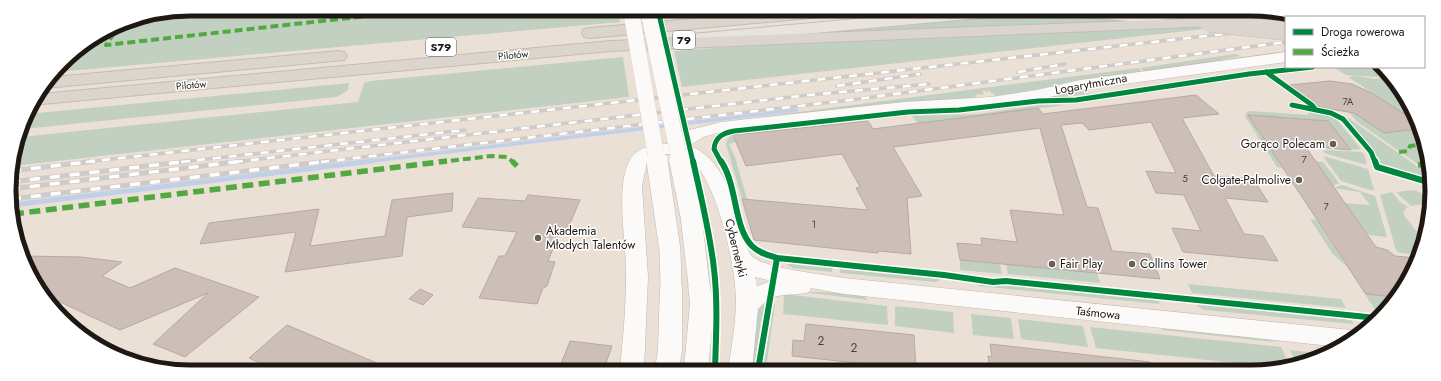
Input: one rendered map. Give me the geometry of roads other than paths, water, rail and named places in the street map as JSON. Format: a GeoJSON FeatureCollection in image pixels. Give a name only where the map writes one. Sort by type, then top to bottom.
{"type":"FeatureCollection","features":[{"type":"Feature","properties":{"kind":"highway","name":"Pilotów"},"geometry":{"type":"LineString","coordinates":[[53,83],[779,16]]}},
{"type":"Feature","properties":{"kind":"highway"},"geometry":{"type":"LineString","coordinates":[[611,46],[1209,23],[1250,26],[1285,31]]}},
{"type":"Feature","properties":{"kind":"highway","name":"Pilotów"},"geometry":{"type":"LineString","coordinates":[[41,99],[611,46]]}},
{"type":"Feature","properties":{"kind":"main road","name":"Pilotów"},"geometry":{"type":"LineString","coordinates":[[611,46],[946,16]]}},
{"type":"Feature","properties":{"kind":"main road"},"geometry":{"type":"LineString","coordinates":[[1132,16],[1164,16]]}},
{"type":"Feature","properties":{"kind":"street"},"geometry":{"type":"LineString","coordinates":[[632,16],[670,250],[670,350],[668,365]]}},
{"type":"Feature","properties":{"kind":"street"},"geometry":{"type":"LineString","coordinates":[[649,16],[691,216],[701,303],[696,365]]}},
{"type":"Feature","properties":{"kind":"street","name":"Logarytmiczna"},"geometry":{"type":"LineString","coordinates":[[686,152],[706,132],[717,128],[896,108],[991,102],[1037,95],[1080,85],[1285,57]]}},
{"type":"Feature","properties":{"kind":"street"},"geometry":{"type":"LineString","coordinates":[[632,365],[638,285],[637,251],[633,221],[634,174],[640,158],[655,151],[686,152]]}},
{"type":"Feature","properties":{"kind":"street","name":"Cybernetyki"},"geometry":{"type":"LineString","coordinates":[[686,152],[709,168],[719,190],[741,259],[746,288],[746,308],[740,365]]}},
{"type":"Feature","properties":{"kind":"street","name":"Taśmowa"},"geometry":{"type":"LineString","coordinates":[[741,259],[755,269],[766,272],[844,286],[1342,339]]}},
{"type":"Feature","properties":{"kind":"street","name":"Taśmowa"},"geometry":{"type":"LineString","coordinates":[[746,308],[755,296],[769,289],[787,286],[844,286]]}},
{"type":"Feature","properties":{"kind":"waterway"},"geometry":{"type":"LineString","coordinates":[[363,162],[797,110]]}},
{"type":"Feature","properties":{"kind":"waterway"},"geometry":{"type":"LineString","coordinates":[[16,204],[372,161]]}},
{"type":"Feature","properties":{"kind":"railway"},"geometry":{"type":"LineString","coordinates":[[86,162],[1285,27]]}},
{"type":"Feature","properties":{"kind":"railway"},"geometry":{"type":"LineString","coordinates":[[321,162],[850,100],[1285,42]]}},
{"type":"Feature","properties":{"kind":"railway"},"geometry":{"type":"LineString","coordinates":[[1018,72],[1065,64]]}},
{"type":"Feature","properties":{"kind":"railway"},"geometry":{"type":"LineString","coordinates":[[837,86],[920,74]]}},
{"type":"Feature","properties":{"kind":"railway"},"geometry":{"type":"LineString","coordinates":[[235,162],[809,95],[929,84]]}},
{"type":"Feature","properties":{"kind":"railway"},"geometry":{"type":"LineString","coordinates":[[181,162],[465,130]]}},
{"type":"Feature","properties":{"kind":"railway"},"geometry":{"type":"LineString","coordinates":[[17,170],[95,161]]}},
{"type":"Feature","properties":{"kind":"railway"},"geometry":{"type":"LineString","coordinates":[[16,181],[190,161]]}},
{"type":"Feature","properties":{"kind":"railway"},"geometry":{"type":"LineString","coordinates":[[16,188],[244,161]]}},
{"type":"Feature","properties":{"kind":"railway"},"geometry":{"type":"LineString","coordinates":[[16,198],[329,161]]}},
{"type":"Feature","properties":{"kind":"place","name":"Gorąco Polecam"},"geometry":{"type":"Point","coordinates":[1333,144]}},
{"type":"Feature","properties":{"kind":"place","name":"Colgate-Palmolive"},"geometry":{"type":"Point","coordinates":[1299,180]}},
{"type":"Feature","properties":{"kind":"place","name":"Akademia Młodych Talentów"},"geometry":{"type":"Point","coordinates":[538,238]}},
{"type":"Feature","properties":{"kind":"place","name":"Fair Play"},"geometry":{"type":"Point","coordinates":[1052,264]}},
{"type":"Feature","properties":{"kind":"place","name":"Collins Tower"},"geometry":{"type":"Point","coordinates":[1132,264]}}]}
